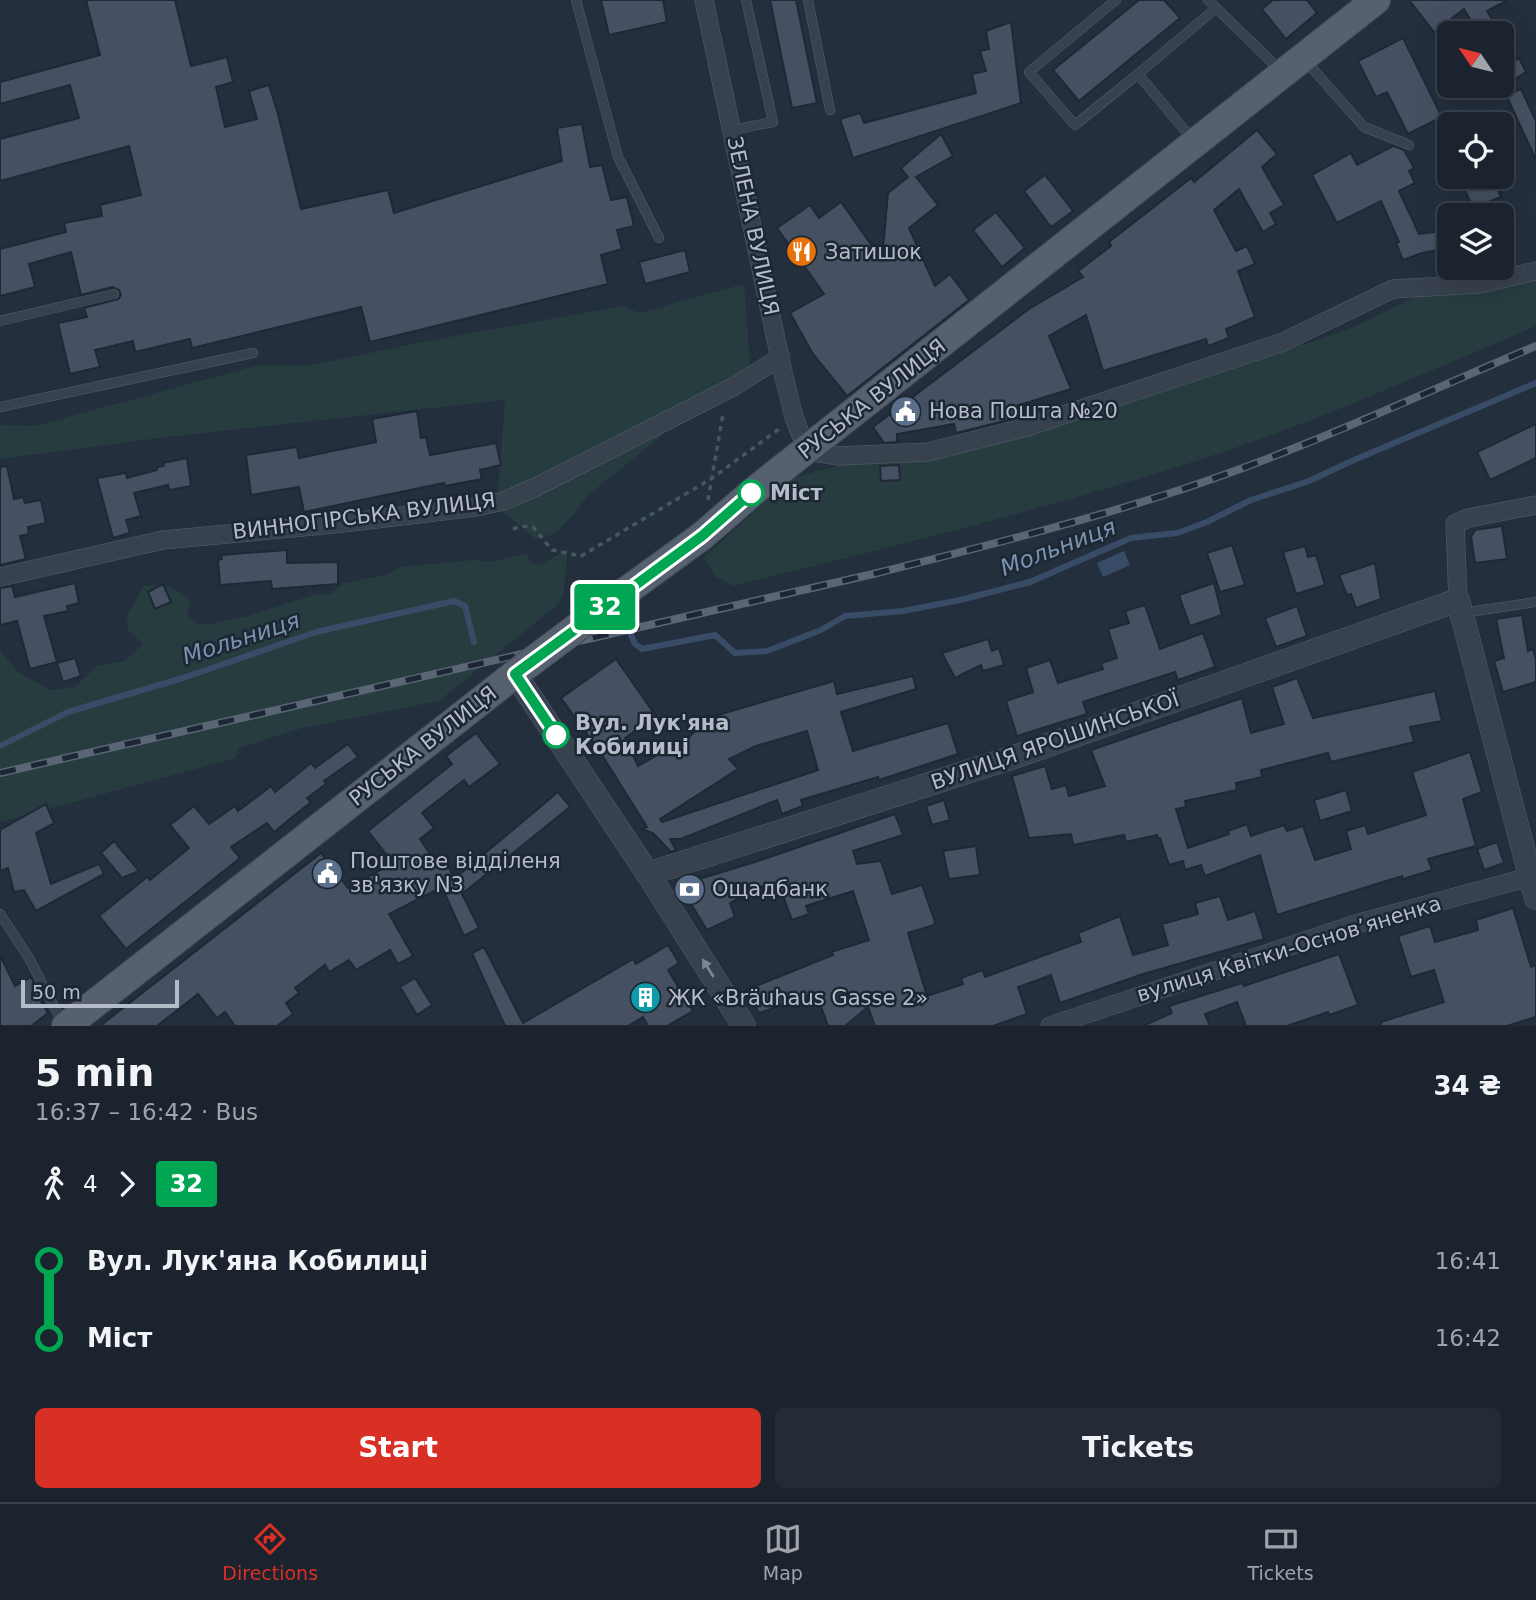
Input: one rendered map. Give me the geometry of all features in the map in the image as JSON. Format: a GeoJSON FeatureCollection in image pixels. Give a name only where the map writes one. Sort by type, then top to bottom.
{"type":"FeatureCollection","features":[{"type":"Feature","properties":{"kind":"main road","name":"РУСЬКА ВУЛИЦЯ"},"geometry":{"type":"LineString","coordinates":[[65,1026],[515,674],[702,536],[754,491],[1376,0]]}},
{"type":"Feature","properties":{"kind":"street","name":"ЗЕЛЕНА ВУЛИЦЯ"},"geometry":{"type":"LineString","coordinates":[[704,0],[794,417],[807,451]]}},
{"type":"Feature","properties":{"kind":"street"},"geometry":{"type":"LineString","coordinates":[[807,451],[838,456],[928,452],[1027,426],[1283,342],[1392,289],[1480,284],[1536,271]]}},
{"type":"Feature","properties":{"kind":"street","name":"ВИННОГІРСЬКА ВУЛИЦЯ"},"geometry":{"type":"LineString","coordinates":[[0,576],[163,540],[335,524],[476,507],[504,500],[538,486],[710,399],[781,358]]}},
{"type":"Feature","properties":{"kind":"street"},"geometry":{"type":"LineString","coordinates":[[1534,883],[1459,607],[1454,539],[1455,524],[1468,517],[1536,505]]}},
{"type":"Feature","properties":{"kind":"street","name":"ВУЛИЦЯ ЯРОШИНСЬКОЇ"},"geometry":{"type":"LineString","coordinates":[[648,874],[1017,756],[1459,607]]}},
{"type":"Feature","properties":{"kind":"street"},"geometry":{"type":"LineString","coordinates":[[515,674],[648,874],[744,1026]]}},
{"type":"Feature","properties":{"kind":"street","name":"вулиця Квітки-Основʼяненка"},"geometry":{"type":"LineString","coordinates":[[1050,1026],[1356,924],[1534,883]]}},
{"type":"Feature","properties":{"kind":"lane"},"geometry":{"type":"LineString","coordinates":[[576,0],[618,157],[659,238]]}},
{"type":"Feature","properties":{"kind":"lane"},"geometry":{"type":"LineString","coordinates":[[732,130],[773,122],[746,0]]}},
{"type":"Feature","properties":{"kind":"lane"},"geometry":{"type":"LineString","coordinates":[[808,0],[830,110]]}},
{"type":"Feature","properties":{"kind":"lane"},"geometry":{"type":"LineString","coordinates":[[1116,0],[1028,72],[1074,125],[1216,8]]}},
{"type":"Feature","properties":{"kind":"lane"},"geometry":{"type":"LineString","coordinates":[[1208,0],[1293,66],[1364,127],[1409,145]]}},
{"type":"Feature","properties":{"kind":"lane"},"geometry":{"type":"LineString","coordinates":[[1138,74],[1195,143]]}},
{"type":"Feature","properties":{"kind":"lane"},"geometry":{"type":"LineString","coordinates":[[0,321],[114,294]]}},
{"type":"Feature","properties":{"kind":"lane"},"geometry":{"type":"LineString","coordinates":[[0,407],[253,353]]}},
{"type":"Feature","properties":{"kind":"lane"},"geometry":{"type":"LineString","coordinates":[[1459,607],[1536,602]]}},
{"type":"Feature","properties":{"kind":"lane"},"geometry":{"type":"LineString","coordinates":[[0,914],[29,958],[65,1026]]}},
{"type":"Feature","properties":{"kind":"path"},"geometry":{"type":"LineString","coordinates":[[513,529],[521,526],[533,527],[552,550],[582,556],[711,480],[794,417]]}},
{"type":"Feature","properties":{"kind":"path"},"geometry":{"type":"LineString","coordinates":[[702,536],[720,424]]}},
{"type":"Feature","properties":{"kind":"green space"},"geometry":{"type":"Polygon","coordinates":[[[1536,275],[1536,326],[1245,445],[1027,511],[733,586],[716,577],[703,558],[792,478],[844,464],[945,457],[1095,414],[1352,328],[1417,296],[1536,275]]]}},
{"type":"Feature","properties":{"kind":"green space"},"geometry":{"type":"Polygon","coordinates":[[[744,284],[750,363],[741,381],[670,426],[658,439],[587,496],[574,515],[554,534],[536,539],[497,507],[505,400],[159,438],[0,459],[0,425],[35,426],[259,365],[308,366],[421,342],[624,306],[639,313],[744,284]]]}},
{"type":"Feature","properties":{"kind":"green space"},"geometry":{"type":"Polygon","coordinates":[[[568,549],[563,596],[556,606],[439,701],[302,728],[239,748],[236,758],[0,822],[0,650],[17,671],[49,690],[75,687],[97,666],[125,661],[143,644],[128,630],[127,614],[144,586],[163,586],[181,593],[191,601],[187,616],[199,624],[211,624],[248,616],[314,595],[330,594],[344,583],[386,575],[400,567],[473,560],[489,562],[526,554],[533,565],[545,562],[568,549]]]}},
{"type":"Feature","properties":{"kind":"water"},"geometry":{"type":"Polygon","coordinates":[[[1124,551],[1130,565],[1103,577],[1097,563],[1124,551]]]}},
{"type":"Feature","properties":{"kind":"building"},"geometry":{"type":"Polygon","coordinates":[[[86,0],[175,0],[191,66],[227,57],[233,82],[216,87],[225,127],[257,119],[249,91],[269,85],[301,209],[388,190],[394,213],[562,161],[557,128],[582,124],[590,167],[602,165],[611,200],[627,197],[634,226],[617,230],[622,249],[601,255],[608,284],[370,342],[361,307],[192,348],[190,339],[135,352],[133,341],[95,350],[100,367],[70,374],[58,323],[87,317],[84,308],[118,299],[121,295],[119,290],[112,287],[81,295],[71,252],[29,264],[35,287],[0,296],[0,249],[66,232],[64,223],[102,216],[100,205],[141,195],[129,146],[0,181],[0,139],[79,118],[70,85],[0,104],[0,82],[100,55],[86,0]]]}},
{"type":"Feature","properties":{"kind":"building"},"geometry":{"type":"Polygon","coordinates":[[[601,0],[663,0],[667,22],[609,35],[601,0]]]}},
{"type":"Feature","properties":{"kind":"building"},"geometry":{"type":"Polygon","coordinates":[[[770,0],[796,0],[817,103],[792,108],[770,0]]]}},
{"type":"Feature","properties":{"kind":"building"},"geometry":{"type":"Polygon","coordinates":[[[1139,0],[1164,0],[1180,18],[1079,101],[1053,70],[1139,0]]]}},
{"type":"Feature","properties":{"kind":"building"},"geometry":{"type":"Polygon","coordinates":[[[1273,0],[1307,0],[1317,13],[1286,39],[1262,9],[1273,0]]]}},
{"type":"Feature","properties":{"kind":"building"},"geometry":{"type":"Polygon","coordinates":[[[1409,0],[1508,0],[1487,11],[1493,21],[1471,21],[1464,9],[1448,21],[1437,21],[1437,30],[1434,32],[1409,0]]]}},
{"type":"Feature","properties":{"kind":"building"},"geometry":{"type":"Polygon","coordinates":[[[1011,22],[1021,103],[853,158],[840,119],[860,113],[864,123],[976,93],[972,74],[986,71],[980,51],[989,49],[986,31],[1011,22]]]}},
{"type":"Feature","properties":{"kind":"building"},"geometry":{"type":"Polygon","coordinates":[[[1403,38],[1440,112],[1437,112],[1437,120],[1408,134],[1387,92],[1376,97],[1358,61],[1403,38]]]}},
{"type":"Feature","properties":{"kind":"building"},"geometry":{"type":"Polygon","coordinates":[[[1514,57],[1516,60],[1519,58],[1526,72],[1514,80],[1514,57]]]}},
{"type":"Feature","properties":{"kind":"building"},"geometry":{"type":"Polygon","coordinates":[[[1521,89],[1536,121],[1536,160],[1507,98],[1514,98],[1514,92],[1521,89]]]}},
{"type":"Feature","properties":{"kind":"building"},"geometry":{"type":"Polygon","coordinates":[[[1257,130],[1277,154],[1262,167],[1284,205],[1270,213],[1276,224],[1263,232],[1239,189],[1214,210],[1236,251],[1247,246],[1255,264],[1238,271],[1255,317],[1226,329],[1229,338],[1208,346],[1206,339],[1103,371],[1086,315],[1049,336],[1071,389],[1013,407],[1017,418],[956,433],[954,424],[897,434],[897,442],[884,443],[873,427],[1029,309],[1083,277],[1078,271],[1111,246],[1109,242],[1191,178],[1194,182],[1257,130]]]}},
{"type":"Feature","properties":{"kind":"building"},"geometry":{"type":"Polygon","coordinates":[[[941,134],[953,156],[916,177],[938,205],[909,228],[935,286],[950,274],[969,300],[847,396],[813,354],[790,313],[824,294],[777,228],[810,205],[819,218],[841,202],[882,260],[888,193],[908,177],[901,168],[941,134]]]}},
{"type":"Feature","properties":{"kind":"building"},"geometry":{"type":"Polygon","coordinates":[[[1393,146],[1404,150],[1414,168],[1409,171],[1415,183],[1399,191],[1419,234],[1437,232],[1437,250],[1403,260],[1396,243],[1399,242],[1381,201],[1337,223],[1312,175],[1351,153],[1357,165],[1393,146]]]}},
{"type":"Feature","properties":{"kind":"building"},"geometry":{"type":"Polygon","coordinates":[[[1045,175],[1073,211],[1051,227],[1024,191],[1045,175]]]}},
{"type":"Feature","properties":{"kind":"building"},"geometry":{"type":"Polygon","coordinates":[[[1464,189],[1497,189],[1501,197],[1486,203],[1471,203],[1464,189]]]}},
{"type":"Feature","properties":{"kind":"building"},"geometry":{"type":"Polygon","coordinates":[[[996,212],[1025,248],[1002,267],[973,230],[996,212]]]}},
{"type":"Feature","properties":{"kind":"building"},"geometry":{"type":"Polygon","coordinates":[[[685,250],[690,272],[645,284],[639,262],[685,250]]]}},
{"type":"Feature","properties":{"kind":"building"},"geometry":{"type":"Polygon","coordinates":[[[417,411],[421,438],[426,437],[430,455],[496,443],[501,465],[480,470],[482,479],[445,486],[444,483],[304,512],[299,487],[251,495],[246,455],[297,447],[299,458],[376,442],[372,419],[417,411]]]}},
{"type":"Feature","properties":{"kind":"building"},"geometry":{"type":"Polygon","coordinates":[[[1536,424],[1536,458],[1490,480],[1477,452],[1536,424]]]}},
{"type":"Feature","properties":{"kind":"building"},"geometry":{"type":"Polygon","coordinates":[[[187,458],[191,486],[169,490],[168,485],[134,493],[141,516],[126,520],[130,533],[113,538],[97,478],[126,473],[127,478],[157,470],[157,467],[164,466],[163,463],[187,458]]]}},
{"type":"Feature","properties":{"kind":"building"},"geometry":{"type":"Polygon","coordinates":[[[899,465],[900,480],[881,481],[880,466],[899,465]]]}},
{"type":"Feature","properties":{"kind":"building"},"geometry":{"type":"Polygon","coordinates":[[[7,466],[14,499],[23,497],[25,503],[41,500],[46,523],[28,527],[29,534],[20,536],[26,559],[0,565],[0,467],[7,466]]]}},
{"type":"Feature","properties":{"kind":"building"},"geometry":{"type":"Polygon","coordinates":[[[1502,526],[1507,559],[1475,563],[1471,537],[1475,530],[1502,526]]]}},
{"type":"Feature","properties":{"kind":"building"},"geometry":{"type":"Polygon","coordinates":[[[1232,545],[1245,585],[1220,592],[1207,553],[1232,545]]]}},
{"type":"Feature","properties":{"kind":"building"},"geometry":{"type":"Polygon","coordinates":[[[1305,546],[1308,557],[1316,555],[1325,585],[1296,594],[1283,552],[1305,546]]]}},
{"type":"Feature","properties":{"kind":"building"},"geometry":{"type":"Polygon","coordinates":[[[287,550],[287,563],[338,562],[338,584],[272,589],[271,581],[220,585],[218,560],[222,559],[221,555],[287,550]]]}},
{"type":"Feature","properties":{"kind":"building"},"geometry":{"type":"Polygon","coordinates":[[[1375,563],[1381,599],[1356,608],[1339,575],[1375,563]]]}},
{"type":"Feature","properties":{"kind":"building"},"geometry":{"type":"Polygon","coordinates":[[[75,583],[79,603],[67,606],[68,611],[44,616],[57,662],[30,669],[17,621],[0,625],[0,588],[12,586],[15,597],[75,583]]]}},
{"type":"Feature","properties":{"kind":"building"},"geometry":{"type":"Polygon","coordinates":[[[1214,583],[1222,615],[1190,626],[1179,595],[1214,583]]]}},
{"type":"Feature","properties":{"kind":"building"},"geometry":{"type":"Polygon","coordinates":[[[163,584],[171,602],[155,609],[148,592],[163,584]]]}},
{"type":"Feature","properties":{"kind":"building"},"geometry":{"type":"Polygon","coordinates":[[[1145,605],[1160,649],[1203,633],[1215,667],[1178,680],[1175,672],[1083,702],[1087,714],[1017,736],[1006,701],[1033,692],[1026,668],[1050,660],[1058,683],[1103,669],[1101,663],[1117,658],[1108,629],[1129,623],[1125,611],[1145,605]]]}},
{"type":"Feature","properties":{"kind":"building"},"geometry":{"type":"Polygon","coordinates":[[[1297,606],[1307,636],[1276,647],[1265,618],[1297,606]]]}},
{"type":"Feature","properties":{"kind":"building"},"geometry":{"type":"Polygon","coordinates":[[[1522,615],[1528,651],[1533,649],[1536,660],[1536,682],[1503,692],[1494,661],[1504,658],[1496,619],[1522,615]]]}},
{"type":"Feature","properties":{"kind":"building"},"geometry":{"type":"Polygon","coordinates":[[[988,639],[992,651],[999,648],[1004,665],[983,671],[981,665],[955,678],[942,653],[988,639]]]}},
{"type":"Feature","properties":{"kind":"building"},"geometry":{"type":"Polygon","coordinates":[[[75,658],[81,676],[63,682],[57,663],[75,658]]]}},
{"type":"Feature","properties":{"kind":"building"},"geometry":{"type":"Polygon","coordinates":[[[616,659],[656,716],[625,738],[638,766],[689,737],[711,717],[834,681],[837,694],[913,676],[916,689],[841,712],[853,751],[948,723],[958,754],[879,780],[878,777],[801,800],[803,806],[782,814],[777,800],[681,839],[670,839],[676,850],[671,852],[653,833],[642,829],[647,827],[602,755],[561,698],[616,659]],[[807,731],[756,746],[729,759],[738,769],[660,819],[662,822],[818,770],[807,731]]]}},
{"type":"Feature","properties":{"kind":"building"},"geometry":{"type":"Polygon","coordinates":[[[1297,678],[1313,718],[1435,691],[1442,721],[1410,727],[1414,742],[1331,762],[1328,753],[1261,770],[1262,777],[1236,783],[1237,790],[1185,801],[1186,807],[1176,809],[1188,848],[1229,834],[1228,831],[1247,824],[1251,836],[1284,825],[1287,831],[1303,826],[1315,860],[1351,849],[1346,831],[1365,825],[1368,834],[1426,815],[1412,772],[1470,752],[1482,792],[1463,799],[1476,846],[1428,859],[1432,870],[1403,879],[1402,876],[1277,915],[1260,855],[1205,876],[1201,865],[1185,870],[1183,861],[1169,865],[1157,835],[1126,842],[1124,835],[1073,845],[1071,834],[1029,838],[1012,776],[1045,766],[1052,789],[1066,785],[1069,796],[1105,786],[1091,750],[1242,698],[1251,733],[1284,724],[1272,687],[1297,678]]]}},
{"type":"Feature","properties":{"kind":"building"},"geometry":{"type":"Polygon","coordinates":[[[476,733],[500,764],[469,787],[464,780],[422,813],[434,828],[420,839],[440,869],[448,865],[454,879],[558,792],[570,807],[462,894],[479,928],[464,936],[442,887],[389,914],[413,956],[398,964],[390,950],[356,970],[349,960],[329,972],[325,965],[295,988],[299,993],[286,1003],[293,1014],[277,1026],[235,1026],[225,1012],[217,1018],[198,994],[157,1026],[100,1026],[321,853],[348,888],[393,863],[368,831],[452,764],[446,756],[476,733]]]}},
{"type":"Feature","properties":{"kind":"building"},"geometry":{"type":"Polygon","coordinates":[[[348,744],[358,757],[324,781],[326,784],[307,798],[311,802],[274,832],[267,823],[231,847],[240,858],[126,949],[99,916],[147,877],[150,880],[189,848],[170,825],[194,806],[209,824],[235,806],[238,811],[271,786],[275,792],[311,763],[315,768],[348,744]]]}},
{"type":"Feature","properties":{"kind":"building"},"geometry":{"type":"Polygon","coordinates":[[[1346,790],[1352,811],[1320,821],[1314,800],[1346,790]]]}},
{"type":"Feature","properties":{"kind":"building"},"geometry":{"type":"Polygon","coordinates":[[[944,800],[950,820],[932,825],[926,806],[944,800]]]}},
{"type":"Feature","properties":{"kind":"building"},"geometry":{"type":"Polygon","coordinates":[[[46,804],[54,823],[36,833],[51,884],[99,864],[104,874],[36,911],[24,890],[14,892],[8,868],[0,871],[0,830],[46,804]]]}},
{"type":"Feature","properties":{"kind":"building"},"geometry":{"type":"Polygon","coordinates":[[[895,814],[903,835],[853,851],[857,864],[881,861],[892,894],[922,885],[935,922],[934,925],[908,933],[927,996],[963,984],[961,978],[983,970],[985,977],[1081,942],[1078,933],[1120,916],[1133,955],[1168,945],[1162,924],[1198,914],[1195,903],[1220,896],[1228,920],[1255,911],[1264,939],[1140,975],[1060,1003],[1051,975],[1018,987],[1027,1014],[993,1026],[875,1026],[868,1007],[845,1026],[828,1026],[816,993],[759,1013],[746,990],[833,955],[831,952],[869,940],[853,891],[806,906],[809,914],[792,920],[779,885],[764,890],[763,886],[730,903],[735,917],[707,930],[683,891],[686,883],[895,814]]]}},
{"type":"Feature","properties":{"kind":"building"},"geometry":{"type":"Polygon","coordinates":[[[114,841],[139,871],[122,878],[101,853],[114,841]]]}},
{"type":"Feature","properties":{"kind":"building"},"geometry":{"type":"Polygon","coordinates":[[[1497,842],[1504,863],[1484,870],[1477,849],[1497,842]]]}},
{"type":"Feature","properties":{"kind":"building"},"geometry":{"type":"Polygon","coordinates":[[[976,846],[980,875],[949,879],[943,851],[976,846]]]}},
{"type":"Feature","properties":{"kind":"building"},"geometry":{"type":"Polygon","coordinates":[[[1513,908],[1531,967],[1536,965],[1536,1017],[1507,1026],[1381,1026],[1381,1022],[1444,1002],[1434,970],[1411,977],[1398,936],[1430,926],[1435,942],[1478,930],[1476,920],[1513,908]]]}},
{"type":"Feature","properties":{"kind":"building"},"geometry":{"type":"Polygon","coordinates":[[[668,945],[679,963],[668,970],[693,1011],[667,1026],[648,1026],[643,1017],[628,1026],[505,1026],[472,953],[484,947],[523,1023],[633,959],[636,964],[668,945]]]}},
{"type":"Feature","properties":{"kind":"building"},"geometry":{"type":"Polygon","coordinates":[[[1339,954],[1358,1005],[1287,1026],[1246,1026],[1237,1002],[1205,1014],[1210,1026],[1143,1026],[1172,1013],[1169,1006],[1242,983],[1244,986],[1339,954]]]}},
{"type":"Feature","properties":{"kind":"building"},"geometry":{"type":"Polygon","coordinates":[[[0,955],[15,986],[31,977],[43,1001],[41,1002],[48,1013],[31,1026],[0,1026],[0,955]]]}},
{"type":"Feature","properties":{"kind":"building"},"geometry":{"type":"Polygon","coordinates":[[[415,978],[432,1005],[417,1015],[400,987],[415,978]]]}},
{"type":"Feature","properties":{"kind":"waterway","name":"Мольниця"},"geometry":{"type":"LineString","coordinates":[[631,635],[635,644],[642,649],[715,635],[735,653],[767,651],[821,630],[845,616],[903,611],[1030,582],[1131,538],[1177,533],[1207,522],[1251,500],[1309,481],[1536,383]]}},
{"type":"Feature","properties":{"kind":"waterway","name":"Мольниця"},"geometry":{"type":"LineString","coordinates":[[0,746],[68,712],[186,677],[316,632],[454,601],[465,606],[474,642]]}},
{"type":"Feature","properties":{"kind":"railway"},"geometry":{"type":"LineString","coordinates":[[0,773],[873,574],[1054,528],[1161,496],[1256,463],[1350,426],[1536,346]]}},
{"type":"Feature","properties":{"kind":"bus line","name":"32"},"geometry":{"type":"LineString","coordinates":[[556,735],[515,674],[702,536],[751,493]]}},
{"type":"Feature","properties":{"kind":"place","name":"Затишок"},"geometry":{"type":"Point","coordinates":[802,252]}},
{"type":"Feature","properties":{"kind":"place","name":"Нова Пошта №20"},"geometry":{"type":"Point","coordinates":[906,411]}},
{"type":"Feature","properties":{"kind":"place","name":"Міст"},"geometry":{"type":"Point","coordinates":[751,493]}},
{"type":"Feature","properties":{"kind":"place","name":"Вул. Лук'яна Кобилиці"},"geometry":{"type":"Point","coordinates":[556,735]}},
{"type":"Feature","properties":{"kind":"place","name":"Поштове відділеня зв'язку N3"},"geometry":{"type":"Point","coordinates":[327,873]}},
{"type":"Feature","properties":{"kind":"place","name":"Ощадбанк"},"geometry":{"type":"Point","coordinates":[689,889]}},
{"type":"Feature","properties":{"kind":"place","name":"ЖК «Bräuhaus Gasse 2»"},"geometry":{"type":"Point","coordinates":[645,998]}}]}
